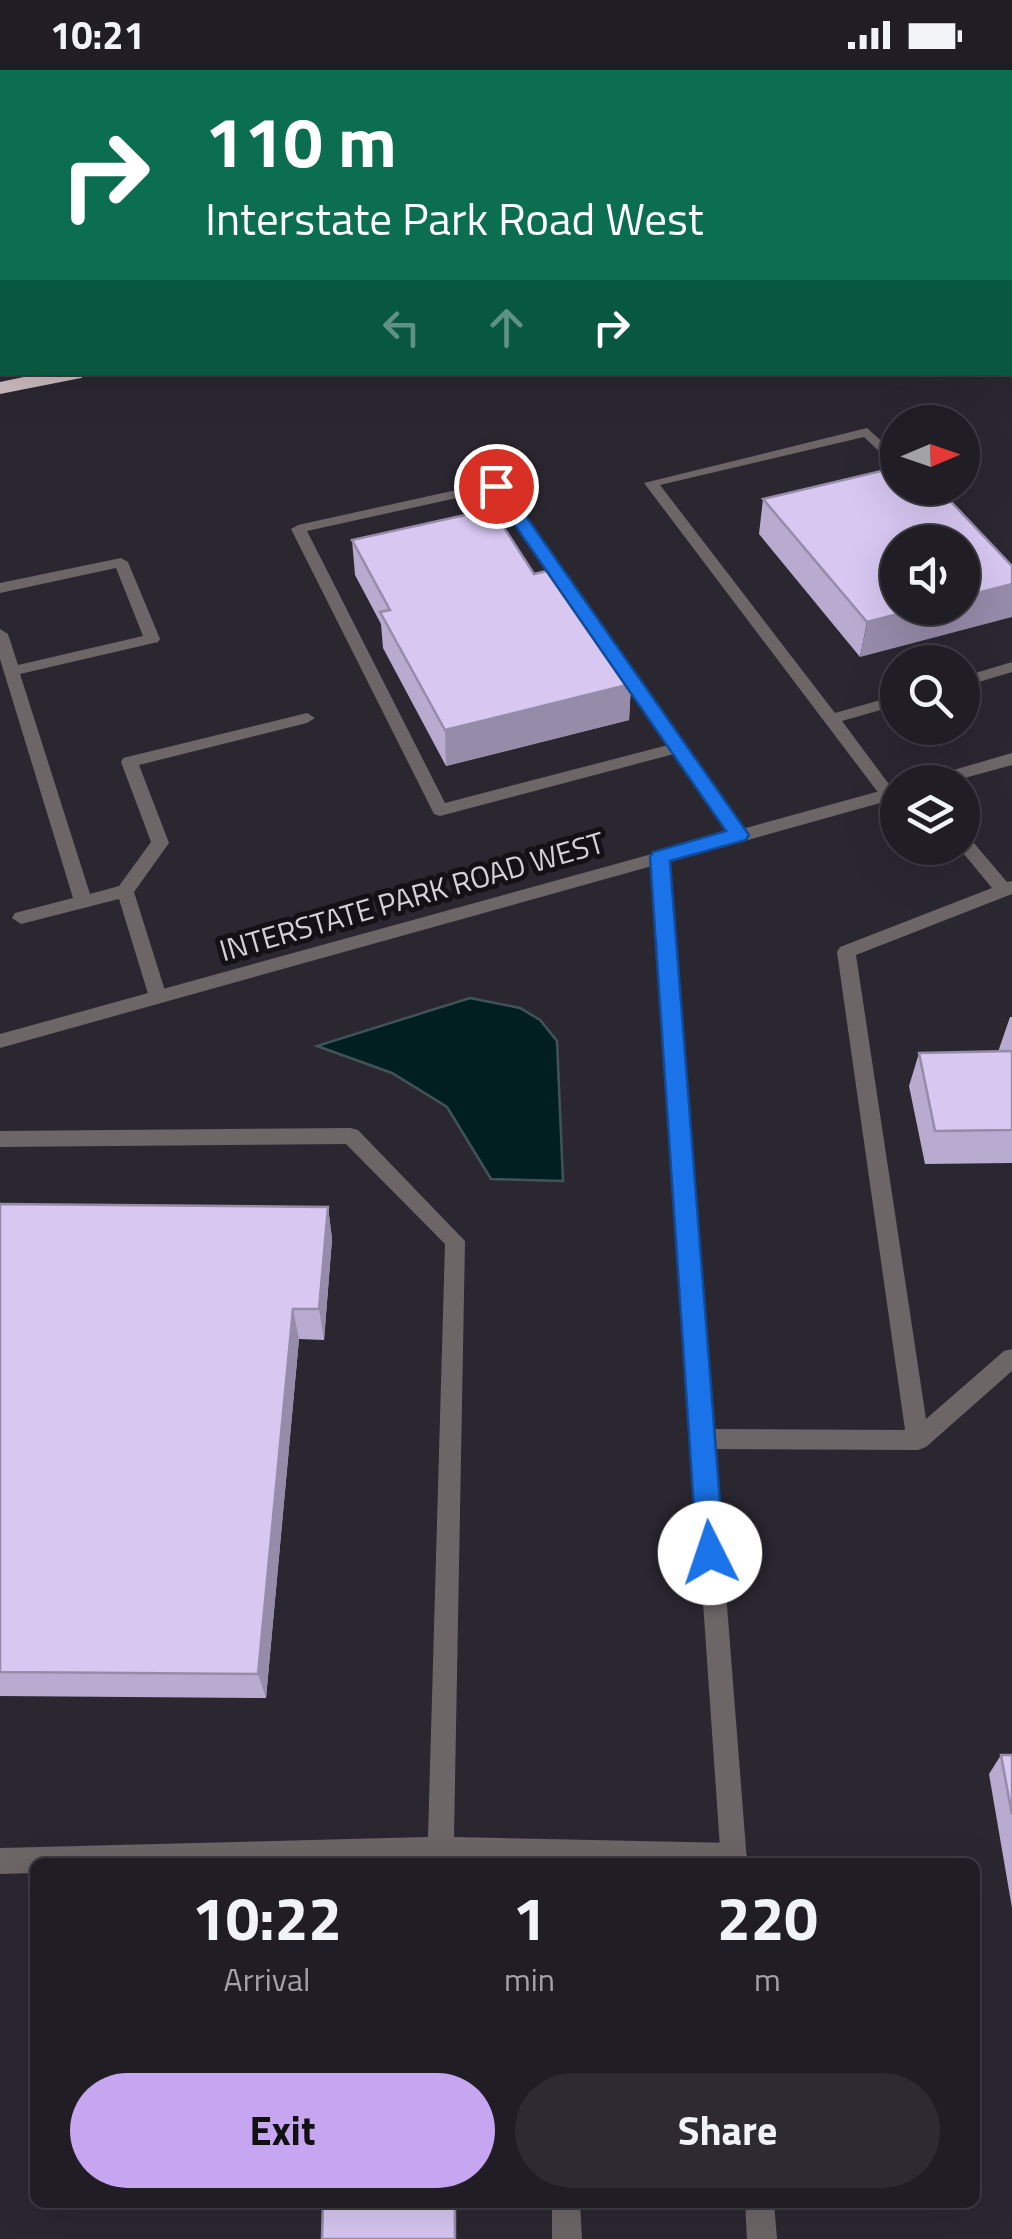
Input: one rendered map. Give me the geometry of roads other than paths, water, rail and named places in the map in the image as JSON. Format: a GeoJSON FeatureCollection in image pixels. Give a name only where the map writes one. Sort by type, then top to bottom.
{"type":"FeatureCollection","features":[{"type":"Feature","properties":{"kind":"highway"},"geometry":{"type":"LineString","coordinates":[[0,388],[66,375]]}},
{"type":"Feature","properties":{"kind":"street"},"geometry":{"type":"LineString","coordinates":[[880,446],[867,432],[652,482],[830,719],[880,779]]}},
{"type":"Feature","properties":{"kind":"street"},"geometry":{"type":"LineString","coordinates":[[676,748],[440,810],[298,529],[496,486],[739,835]]}},
{"type":"Feature","properties":{"kind":"street"},"geometry":{"type":"LineString","coordinates":[[0,588],[121,562],[152,638],[13,671]]}},
{"type":"Feature","properties":{"kind":"street"},"geometry":{"type":"LineString","coordinates":[[0,634],[83,901]]}},
{"type":"Feature","properties":{"kind":"street"},"geometry":{"type":"LineString","coordinates":[[980,677],[1012,668]]}},
{"type":"Feature","properties":{"kind":"street"},"geometry":{"type":"LineString","coordinates":[[830,719],[880,705]]}},
{"type":"Feature","properties":{"kind":"street"},"geometry":{"type":"LineString","coordinates":[[20,918],[125,891],[160,843],[130,762],[307,718]]}},
{"type":"Feature","properties":{"kind":"street"},"geometry":{"type":"LineString","coordinates":[[980,769],[1012,760]]}},
{"type":"Feature","properties":{"kind":"street","name":"INTERSTATE PARK ROAD WEST"},"geometry":{"type":"LineString","coordinates":[[0,1041],[880,797]]}},
{"type":"Feature","properties":{"kind":"street"},"geometry":{"type":"LineString","coordinates":[[660,857],[734,1858]]}},
{"type":"Feature","properties":{"kind":"street"},"geometry":{"type":"LineString","coordinates":[[918,1440],[846,952],[1008,889],[980,859]]}},
{"type":"Feature","properties":{"kind":"street"},"geometry":{"type":"LineString","coordinates":[[125,891],[158,997]]}},
{"type":"Feature","properties":{"kind":"street"},"geometry":{"type":"LineString","coordinates":[[0,1139],[351,1136],[454,1241],[441,1850]]}},
{"type":"Feature","properties":{"kind":"street"},"geometry":{"type":"LineString","coordinates":[[702,1439],[918,1440],[1012,1358]]}},
{"type":"Feature","properties":{"kind":"street"},"geometry":{"type":"LineString","coordinates":[[88,1858],[441,1850],[701,1858]]}},
{"type":"Feature","properties":{"kind":"street"},"geometry":{"type":"LineString","coordinates":[[0,1860],[30,1859]]}},
{"type":"Feature","properties":{"kind":"street"},"geometry":{"type":"LineString","coordinates":[[566,2208],[567,2239]]}},
{"type":"Feature","properties":{"kind":"street"},"geometry":{"type":"LineString","coordinates":[[760,2208],[762,2239]]}}]}
